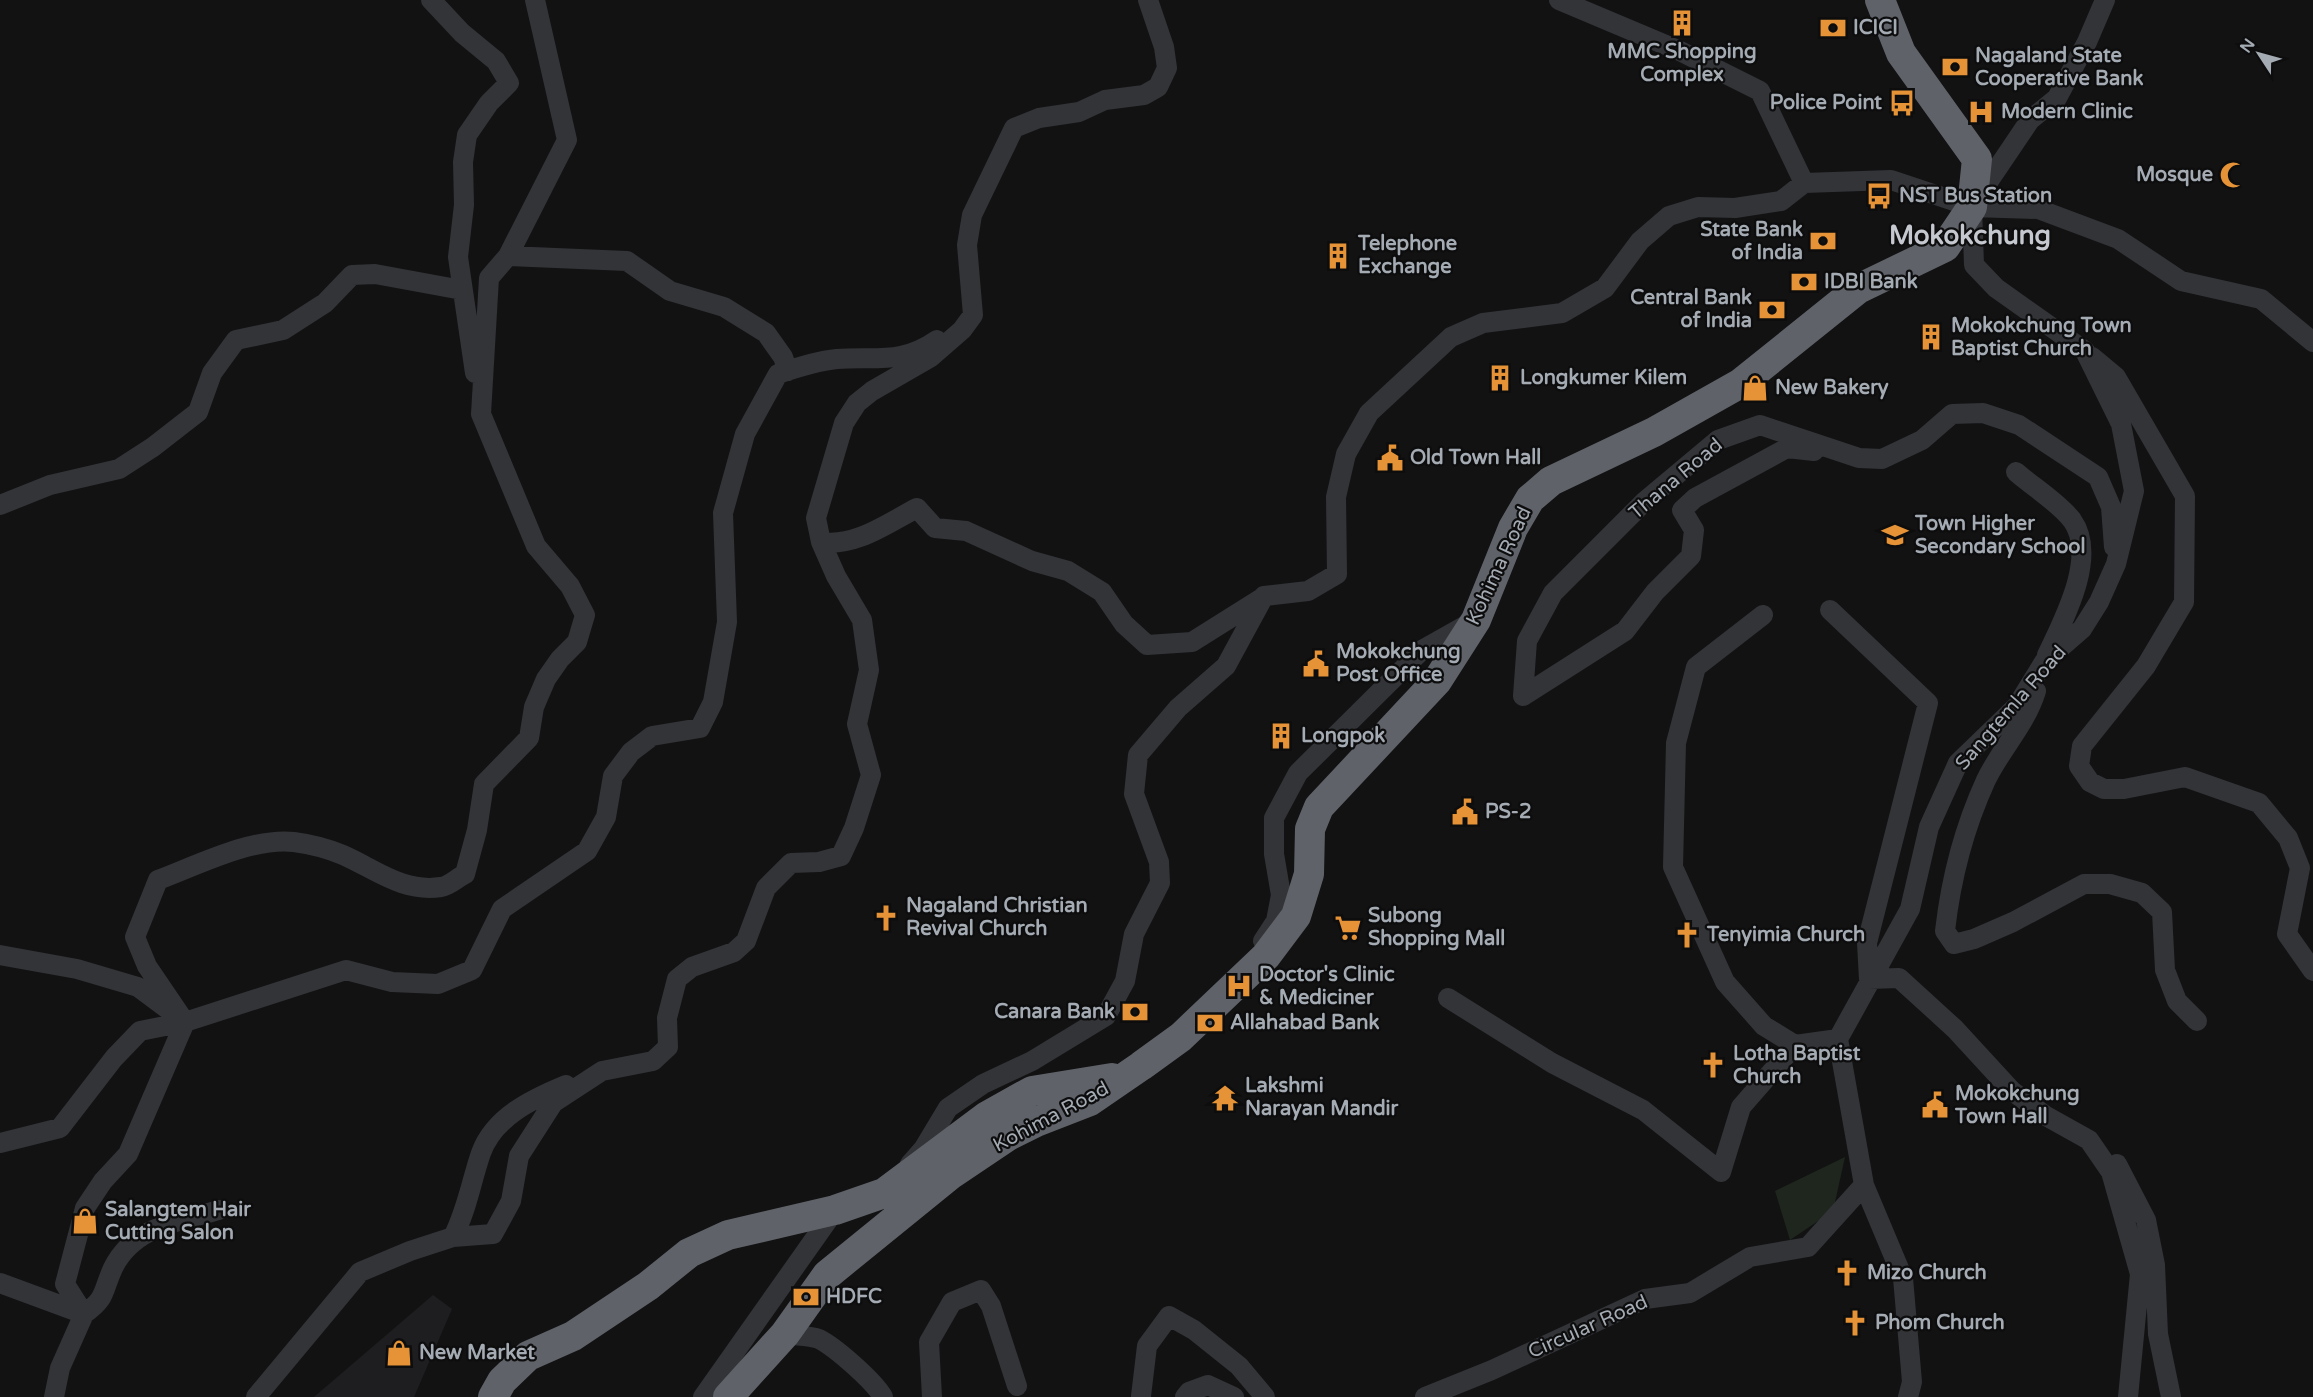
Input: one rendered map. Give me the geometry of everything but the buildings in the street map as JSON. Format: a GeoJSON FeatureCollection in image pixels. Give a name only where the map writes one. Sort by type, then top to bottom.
{"type":"FeatureCollection","features":[{"type":"Feature","properties":{"kind":"highway","name":"Kohima Road"},"geometry":{"type":"LineString","coordinates":[[728,1397],[785,1334],[827,1275],[950,1175],[1008,1136],[1036,1122],[1090,1101],[1180,1037],[1266,956],[1296,916],[1309,874],[1310,829],[1319,807],[1437,681],[1476,620],[1513,528],[1530,499],[1551,481],[1654,432],[1741,383],[1858,289],[1945,248],[1972,207],[1977,159],[1901,53],[1880,0]]}},
{"type":"Feature","properties":{"kind":"highway"},"geometry":{"type":"LineString","coordinates":[[493,1397],[502,1381],[528,1356],[573,1336],[648,1286],[689,1253],[728,1235],[835,1210],[884,1193],[987,1116],[1032,1091],[1126,1076]]}},
{"type":"Feature","properties":{"kind":"street"},"geometry":{"type":"LineString","coordinates":[[185,1022],[147,966],[135,937],[158,880],[235,851],[264,843],[293,842],[341,854],[386,877],[416,889],[443,887],[465,874],[477,830],[484,784],[529,738],[534,708],[546,679],[560,659],[577,642],[585,615],[570,586],[536,546],[482,414],[462,290],[458,257],[464,205],[463,162],[467,135],[489,103],[509,82],[496,61],[462,33],[431,0]]}},
{"type":"Feature","properties":{"kind":"street"},"geometry":{"type":"LineString","coordinates":[[482,414],[489,278],[508,256],[567,140],[536,0]]}},
{"type":"Feature","properties":{"kind":"street"},"geometry":{"type":"LineString","coordinates":[[453,1237],[463,1217],[482,1151],[499,1125],[519,1107],[542,1095],[602,1071],[653,1061],[668,1047],[667,1018],[677,979],[692,967],[734,952],[746,941],[766,888],[791,863],[819,862],[841,856],[854,828],[871,775],[857,724],[869,670],[862,620],[836,576],[821,542],[816,518],[844,423],[857,404],[872,391],[931,357],[962,330],[973,315],[967,245],[972,214],[1014,128],[1039,118],[1079,112],[1105,100],[1144,95],[1158,87],[1167,68],[1164,47],[1148,0]]}},
{"type":"Feature","properties":{"kind":"street"},"geometry":{"type":"LineString","coordinates":[[1559,0],[1680,51],[1760,91],[1804,183]]}},
{"type":"Feature","properties":{"kind":"street"},"geometry":{"type":"LineString","coordinates":[[1972,207],[2030,120],[2057,98],[2087,42],[2105,0]]}},
{"type":"Feature","properties":{"kind":"street"},"geometry":{"type":"LineString","coordinates":[[821,542],[837,544],[864,536],[917,508],[934,528],[966,531],[1032,561],[1068,571],[1101,592],[1124,624],[1147,645],[1192,642],[1264,596],[1308,591],[1337,574],[1336,497],[1346,454],[1369,413],[1452,337],[1483,323],[1562,313],[1605,288],[1640,241],[1669,216],[1698,207],[1736,208],[1781,201],[1804,183],[1891,180],[1972,207],[2038,209],[2118,240],[2181,281],[2262,299],[2313,342]]}},
{"type":"Feature","properties":{"kind":"street","name":"Sangtemla Road"},"geometry":{"type":"LineString","coordinates":[[1838,1039],[1869,979],[1910,909],[1929,828],[1958,764],[2017,706],[2044,662],[2082,629],[2099,602],[2116,564],[2134,491],[2121,424],[2085,351],[1996,288],[1974,265],[1972,207]]}},
{"type":"Feature","properties":{"kind":"street"},"geometry":{"type":"LineString","coordinates":[[508,256],[627,261],[670,291],[724,307],[766,333],[783,357],[788,370]]}},
{"type":"Feature","properties":{"kind":"street"},"geometry":{"type":"LineString","coordinates":[[0,505],[50,485],[119,469],[153,447],[198,412],[212,373],[236,340],[283,330],[325,303],[352,275],[375,274],[462,290]]}},
{"type":"Feature","properties":{"kind":"street"},"geometry":{"type":"LineString","coordinates":[[0,1143],[60,1128],[114,1058],[140,1031],[185,1022],[346,970],[392,982],[438,984],[472,970],[502,909],[587,851],[606,817],[613,776],[631,752],[652,736],[700,728],[713,702],[727,622],[723,513],[745,434],[778,374],[806,364],[838,359],[888,360],[929,345],[973,315]]}},
{"type":"Feature","properties":{"kind":"street"},"geometry":{"type":"LineString","coordinates":[[2085,351],[2116,376],[2185,496],[2185,543],[2184,602],[2146,666],[2082,746],[2079,766],[2090,782],[2104,789],[2124,789],[2185,777],[2259,803],[2288,838],[2300,868],[2287,934],[2313,971]]}},
{"type":"Feature","properties":{"kind":"street","name":"Thana Road"},"geometry":{"type":"LineString","coordinates":[[1859,458],[1760,426],[1718,440],[1644,502],[1553,593],[1527,641],[1523,696],[1624,631],[1656,592],[1691,556],[1694,530],[1682,510],[1695,498],[1787,448],[1859,458],[1882,459],[1922,440],[1952,414],[1983,412],[2019,425],[2098,477],[2111,507],[2116,564]]}},
{"type":"Feature","properties":{"kind":"street"},"geometry":{"type":"LineString","coordinates":[[2016,472],[2071,519],[2081,536],[2083,551],[2066,613],[2044,662],[2030,711],[1987,779],[1959,849],[1945,931],[1954,944],[1974,939],[2084,884],[2110,884],[2142,893],[2162,912],[2165,970],[2177,1001],[2197,1021]]}},
{"type":"Feature","properties":{"kind":"street"},"geometry":{"type":"LineString","coordinates":[[884,1193],[924,1148],[948,1108],[983,1084],[1032,1060],[1106,1016],[1125,981],[1134,934],[1160,883],[1159,862],[1134,794],[1138,755],[1178,708],[1226,666],[1264,596]]}},
{"type":"Feature","properties":{"kind":"street"},"geometry":{"type":"LineString","coordinates":[[1830,610],[1928,703],[1867,943],[1869,979],[1899,978],[1954,1029],[2012,1091],[2046,1116],[2110,1151],[2146,1220],[2155,1265],[2158,1334],[2171,1397]]}},
{"type":"Feature","properties":{"kind":"street"},"geometry":{"type":"LineString","coordinates":[[1763,615],[1695,667],[1676,743],[1673,867],[1725,982],[1764,1026],[1795,1045],[1838,1039],[1864,1185],[1903,1278],[1912,1383],[1908,1397]]}},
{"type":"Feature","properties":{"kind":"street"},"geometry":{"type":"LineString","coordinates":[[1240,979],[1275,921],[1281,895],[1274,854],[1274,818],[1298,773],[1422,650],[1476,620]]}},
{"type":"Feature","properties":{"kind":"street"},"geometry":{"type":"LineString","coordinates":[[0,955],[77,969],[138,987],[185,1022]]}},
{"type":"Feature","properties":{"kind":"street"},"geometry":{"type":"LineString","coordinates":[[1448,998],[1552,1063],[1643,1110],[1721,1172],[1742,1107],[1795,1045]]}},
{"type":"Feature","properties":{"kind":"street"},"geometry":{"type":"LineString","coordinates":[[84,1314],[64,1284],[85,1208],[103,1181],[128,1154],[185,1022]]}},
{"type":"Feature","properties":{"kind":"street"},"geometry":{"type":"LineString","coordinates":[[256,1397],[360,1272],[410,1251],[453,1237],[493,1233],[512,1201],[519,1156],[553,1103],[602,1071]]}},
{"type":"Feature","properties":{"kind":"street"},"geometry":{"type":"LineString","coordinates":[[2089,1140],[2110,1172],[2140,1274],[2128,1397]]}},
{"type":"Feature","properties":{"kind":"street","name":"Circular Road"},"geometry":{"type":"LineString","coordinates":[[1425,1397],[1492,1370],[1645,1299],[1690,1293],[1749,1257],[1809,1247],[1864,1185]]}},
{"type":"Feature","properties":{"kind":"street"},"geometry":{"type":"LineString","coordinates":[[54,1397],[60,1368],[84,1314],[100,1302],[113,1269],[124,1250],[150,1229],[219,1210]]}},
{"type":"Feature","properties":{"kind":"street"},"geometry":{"type":"LineString","coordinates":[[703,1397],[835,1210]]}},
{"type":"Feature","properties":{"kind":"street"},"geometry":{"type":"LineString","coordinates":[[0,1283],[84,1314]]}},
{"type":"Feature","properties":{"kind":"street"},"geometry":{"type":"LineString","coordinates":[[932,1397],[929,1342],[952,1302],[981,1290],[991,1306],[1017,1386]]}},
{"type":"Feature","properties":{"kind":"street"},"geometry":{"type":"LineString","coordinates":[[1141,1396],[1147,1346],[1169,1317],[1194,1330],[1239,1366],[1264,1397]]}},
{"type":"Feature","properties":{"kind":"street"},"geometry":{"type":"LineString","coordinates":[[785,1334],[818,1339],[857,1368],[878,1387],[883,1397]]}},
{"type":"Feature","properties":{"kind":"street"},"geometry":{"type":"LineString","coordinates":[[1185,1397],[1189,1392],[1208,1385],[1234,1397]]}},
{"type":"Feature","properties":{"kind":"shaded area"},"geometry":{"type":"Polygon","coordinates":[[[1845,1157],[1833,1211],[1790,1240],[1775,1191],[1845,1157]]]}},
{"type":"Feature","properties":{"kind":"shaded area","name":"New Market"},"geometry":{"type":"Polygon","coordinates":[[[433,1295],[452,1309],[414,1397],[314,1397],[433,1295]]]}},
{"type":"Feature","properties":{"kind":"place","name":"MMC Shopping Complex"},"geometry":{"type":"Point","coordinates":[1682,23]}},
{"type":"Feature","properties":{"kind":"place","name":"ICICI"},"geometry":{"type":"Point","coordinates":[1833,28]}},
{"type":"Feature","properties":{"kind":"place","name":"Nagaland State Cooperative Bank"},"geometry":{"type":"Point","coordinates":[1955,67]}},
{"type":"Feature","properties":{"kind":"place","name":"Police Point"},"geometry":{"type":"Point","coordinates":[1902,103]}},
{"type":"Feature","properties":{"kind":"place","name":"Modern Clinic"},"geometry":{"type":"Point","coordinates":[1981,112]}},
{"type":"Feature","properties":{"kind":"place","name":"Mosque"},"geometry":{"type":"Point","coordinates":[2233,175]}},
{"type":"Feature","properties":{"kind":"place","name":"NST Bus Station"},"geometry":{"type":"Point","coordinates":[1879,196]}},
{"type":"Feature","properties":{"kind":"place","name":"State Bank of India"},"geometry":{"type":"Point","coordinates":[1823,241]}},
{"type":"Feature","properties":{"kind":"place","name":"Telephone Exchange"},"geometry":{"type":"Point","coordinates":[1338,256]}},
{"type":"Feature","properties":{"kind":"place","name":"IDBI Bank"},"geometry":{"type":"Point","coordinates":[1804,282]}},
{"type":"Feature","properties":{"kind":"place","name":"Central Bank of India"},"geometry":{"type":"Point","coordinates":[1772,310]}},
{"type":"Feature","properties":{"kind":"place","name":"Mokokchung Town Baptist Church"},"geometry":{"type":"Point","coordinates":[1931,337]}},
{"type":"Feature","properties":{"kind":"place","name":"Longkumer Kilem"},"geometry":{"type":"Point","coordinates":[1500,378]}},
{"type":"Feature","properties":{"kind":"place","name":"New Bakery"},"geometry":{"type":"Point","coordinates":[1755,388]}},
{"type":"Feature","properties":{"kind":"place","name":"Old Town Hall"},"geometry":{"type":"Point","coordinates":[1390,458]}},
{"type":"Feature","properties":{"kind":"place","name":"Town Higher Secondary School"},"geometry":{"type":"Point","coordinates":[1895,535]}},
{"type":"Feature","properties":{"kind":"place","name":"Mokokchung Post Office"},"geometry":{"type":"Point","coordinates":[1316,664]}},
{"type":"Feature","properties":{"kind":"place","name":"Longpok"},"geometry":{"type":"Point","coordinates":[1281,736]}},
{"type":"Feature","properties":{"kind":"place","name":"PS-2"},"geometry":{"type":"Point","coordinates":[1465,812]}},
{"type":"Feature","properties":{"kind":"place","name":"Nagaland Christian Revival Church"},"geometry":{"type":"Point","coordinates":[886,918]}},
{"type":"Feature","properties":{"kind":"place","name":"Subong Shopping Mall"},"geometry":{"type":"Point","coordinates":[1348,928]}},
{"type":"Feature","properties":{"kind":"place","name":"Tenyimia Church"},"geometry":{"type":"Point","coordinates":[1687,935]}},
{"type":"Feature","properties":{"kind":"place","name":"Doctor's Clinic & Mediciner"},"geometry":{"type":"Point","coordinates":[1239,986]}},
{"type":"Feature","properties":{"kind":"place","name":"Canara Bank"},"geometry":{"type":"Point","coordinates":[1135,1012]}},
{"type":"Feature","properties":{"kind":"place","name":"Allahabad Bank"},"geometry":{"type":"Point","coordinates":[1210,1023]}},
{"type":"Feature","properties":{"kind":"place","name":"Lotha Baptist Church"},"geometry":{"type":"Point","coordinates":[1713,1065]}},
{"type":"Feature","properties":{"kind":"place","name":"Lakshmi Narayan Mandir"},"geometry":{"type":"Point","coordinates":[1225,1098]}},
{"type":"Feature","properties":{"kind":"place","name":"Mokokchung Town Hall"},"geometry":{"type":"Point","coordinates":[1935,1105]}},
{"type":"Feature","properties":{"kind":"place","name":"Salangtem Hair Cutting Salon"},"geometry":{"type":"Point","coordinates":[85,1221]}},
{"type":"Feature","properties":{"kind":"place","name":"Mizo Church"},"geometry":{"type":"Point","coordinates":[1847,1273]}},
{"type":"Feature","properties":{"kind":"place","name":"HDFC"},"geometry":{"type":"Point","coordinates":[806,1297]}},
{"type":"Feature","properties":{"kind":"place","name":"Phom Church"},"geometry":{"type":"Point","coordinates":[1855,1323]}},
{"type":"Feature","properties":{"kind":"place","name":"New Market"},"geometry":{"type":"Point","coordinates":[399,1353]}},
{"type":"Feature","properties":{"kind":"district","name":"Mokokchung"},"geometry":{"type":"Point","coordinates":[1970,235]}}]}
